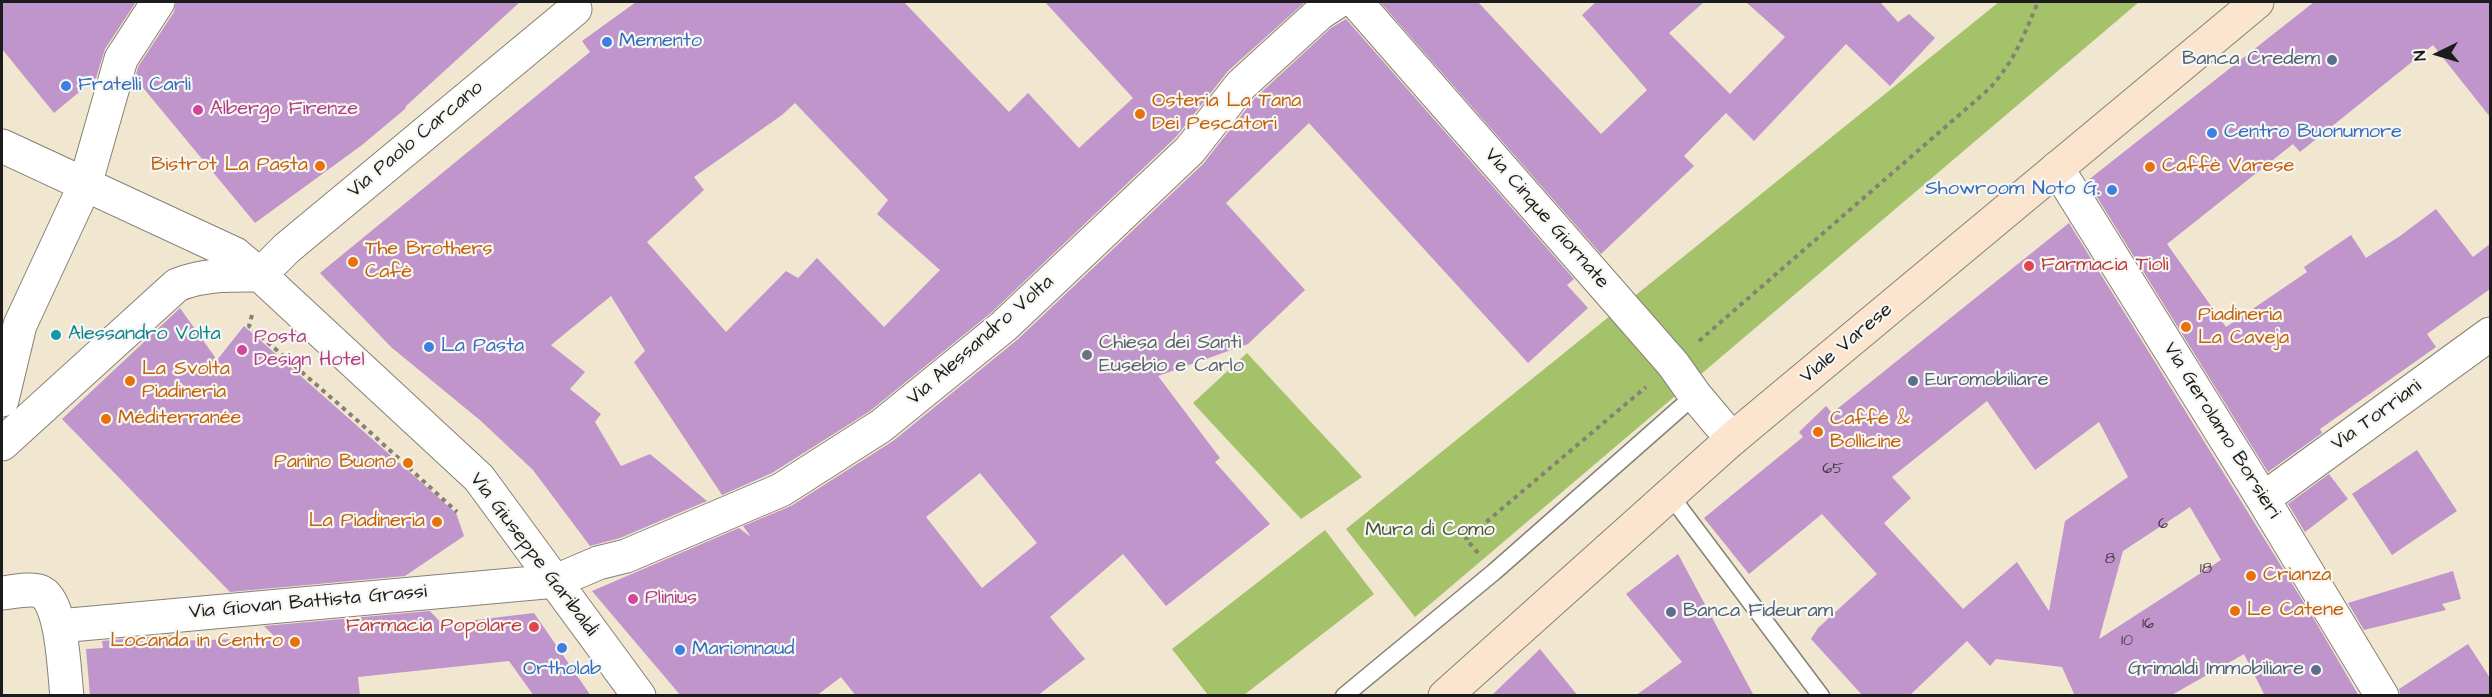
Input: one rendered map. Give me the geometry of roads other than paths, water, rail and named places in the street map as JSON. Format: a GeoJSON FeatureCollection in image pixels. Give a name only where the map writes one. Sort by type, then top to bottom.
{"type":"FeatureCollection","features":[{"type":"Feature","properties":{"kind":"street"},"geometry":{"type":"LineString","coordinates":[[2,400],[20,324],[85,185],[121,59],[158,2]]}},
{"type":"Feature","properties":{"kind":"street","name":"Via Alessandro Volta"},"geometry":{"type":"LineString","coordinates":[[556,581],[598,563],[626,556],[781,490],[881,426],[1004,326],[1190,150],[1241,85],[1320,13],[1337,2]]}},
{"type":"Feature","properties":{"kind":"street","name":"Via Cinque Giornate"},"geometry":{"type":"LineString","coordinates":[[1356,2],[1672,364],[1732,440]]}},
{"type":"Feature","properties":{"kind":"street","name":"Viale Varese"},"geometry":{"type":"LineString","coordinates":[[1445,696],[1732,440],[2257,2]]}},
{"type":"Feature","properties":{"kind":"street","name":"Via Paolo Carcano"},"geometry":{"type":"LineString","coordinates":[[260,275],[287,248],[575,4]]}},
{"type":"Feature","properties":{"kind":"street","name":"Via Giuseppe Garibaldi"},"geometry":{"type":"LineString","coordinates":[[2,146],[235,254],[260,275],[479,478],[639,696]]}},
{"type":"Feature","properties":{"kind":"street","name":"Via Gerolamo Borsieri"},"geometry":{"type":"LineString","coordinates":[[2057,168],[2263,499],[2382,696]]}},
{"type":"Feature","properties":{"kind":"street"},"geometry":{"type":"LineString","coordinates":[[2,444],[177,285],[195,278],[210,276],[260,275]]}},
{"type":"Feature","properties":{"kind":"street","name":"Via Torriani"},"geometry":{"type":"LineString","coordinates":[[2263,499],[2490,334]]}},
{"type":"Feature","properties":{"kind":"street","name":"Via Giovan Battista Grassi"},"geometry":{"type":"LineString","coordinates":[[59,626],[556,581]]}},
{"type":"Feature","properties":{"kind":"street"},"geometry":{"type":"LineString","coordinates":[[2,589],[39,591],[50,598],[59,626],[67,696]]}},
{"type":"Feature","properties":{"kind":"lane"},"geometry":{"type":"LineString","coordinates":[[1344,696],[1494,572],[1695,395]]}},
{"type":"Feature","properties":{"kind":"lane"},"geometry":{"type":"LineString","coordinates":[[1670,495],[1821,696]]}},
{"type":"Feature","properties":{"kind":"place","name":"Memento"},"geometry":{"type":"Point","coordinates":[607,42]}},
{"type":"Feature","properties":{"kind":"place","name":"Banca Credem"},"geometry":{"type":"Point","coordinates":[2332,60]}},
{"type":"Feature","properties":{"kind":"place","name":"Fratelli Carli"},"geometry":{"type":"Point","coordinates":[66,86]}},
{"type":"Feature","properties":{"kind":"place","name":"Albergo Firenze"},"geometry":{"type":"Point","coordinates":[198,110]}},
{"type":"Feature","properties":{"kind":"place","name":"Osteria La Tana Dei Pescatori"},"geometry":{"type":"Point","coordinates":[1140,114]}},
{"type":"Feature","properties":{"kind":"place","name":"Centro Buonumore"},"geometry":{"type":"Point","coordinates":[2212,133]}},
{"type":"Feature","properties":{"kind":"place","name":"Bistrot La Pasta"},"geometry":{"type":"Point","coordinates":[320,166]}},
{"type":"Feature","properties":{"kind":"place","name":"Caffè Varese"},"geometry":{"type":"Point","coordinates":[2150,167]}},
{"type":"Feature","properties":{"kind":"place","name":"Showroom Noto G."},"geometry":{"type":"Point","coordinates":[2112,190]}},
{"type":"Feature","properties":{"kind":"place","name":"The Brothers Cafè"},"geometry":{"type":"Point","coordinates":[353,262]}},
{"type":"Feature","properties":{"kind":"place","name":"Farmacia Tioli"},"geometry":{"type":"Point","coordinates":[2029,266]}},
{"type":"Feature","properties":{"kind":"place","name":"Piadineria La Caveja"},"geometry":{"type":"Point","coordinates":[2186,327]}},
{"type":"Feature","properties":{"kind":"place","name":"Alessandro Volta"},"geometry":{"type":"Point","coordinates":[56,335]}},
{"type":"Feature","properties":{"kind":"place","name":"La Pasta"},"geometry":{"type":"Point","coordinates":[429,347]}},
{"type":"Feature","properties":{"kind":"place","name":"Posta Design Hotel"},"geometry":{"type":"Point","coordinates":[242,350]}},
{"type":"Feature","properties":{"kind":"place","name":"Chiesa dei Santi Eusebio e Carlo"},"geometry":{"type":"Point","coordinates":[1087,355]}},
{"type":"Feature","properties":{"kind":"place","name":"La Svolta Piadineria"},"geometry":{"type":"Point","coordinates":[130,381]}},
{"type":"Feature","properties":{"kind":"place","name":"Euromobiliare"},"geometry":{"type":"Point","coordinates":[1913,381]}},
{"type":"Feature","properties":{"kind":"place","name":"Méditerranée"},"geometry":{"type":"Point","coordinates":[106,419]}},
{"type":"Feature","properties":{"kind":"place","name":"Caffé & Bollicine"},"geometry":{"type":"Point","coordinates":[1818,432]}},
{"type":"Feature","properties":{"kind":"place","name":"Panino Buono"},"geometry":{"type":"Point","coordinates":[408,463]}},
{"type":"Feature","properties":{"kind":"place","name":"La Piadineria"},"geometry":{"type":"Point","coordinates":[437,522]}},
{"type":"Feature","properties":{"kind":"place","name":"Crìanza"},"geometry":{"type":"Point","coordinates":[2251,576]}},
{"type":"Feature","properties":{"kind":"place","name":"Plinius"},"geometry":{"type":"Point","coordinates":[633,599]}},
{"type":"Feature","properties":{"kind":"place","name":"Le Catene"},"geometry":{"type":"Point","coordinates":[2235,611]}},
{"type":"Feature","properties":{"kind":"place","name":"Banca Fideuram"},"geometry":{"type":"Point","coordinates":[1671,612]}},
{"type":"Feature","properties":{"kind":"place","name":"Farmacia Popolare"},"geometry":{"type":"Point","coordinates":[534,627]}},
{"type":"Feature","properties":{"kind":"place","name":"Locanda in Centro"},"geometry":{"type":"Point","coordinates":[295,642]}},
{"type":"Feature","properties":{"kind":"place","name":"Ortholab"},"geometry":{"type":"Point","coordinates":[562,648]}},
{"type":"Feature","properties":{"kind":"place","name":"Marionnaud"},"geometry":{"type":"Point","coordinates":[680,650]}},
{"type":"Feature","properties":{"kind":"place","name":"Grimaldi Immobiliare"},"geometry":{"type":"Point","coordinates":[2316,670]}},
{"type":"Feature","properties":{"kind":"park label","name":"Mura di Como"},"geometry":{"type":"Point","coordinates":[1430,531]}}]}
